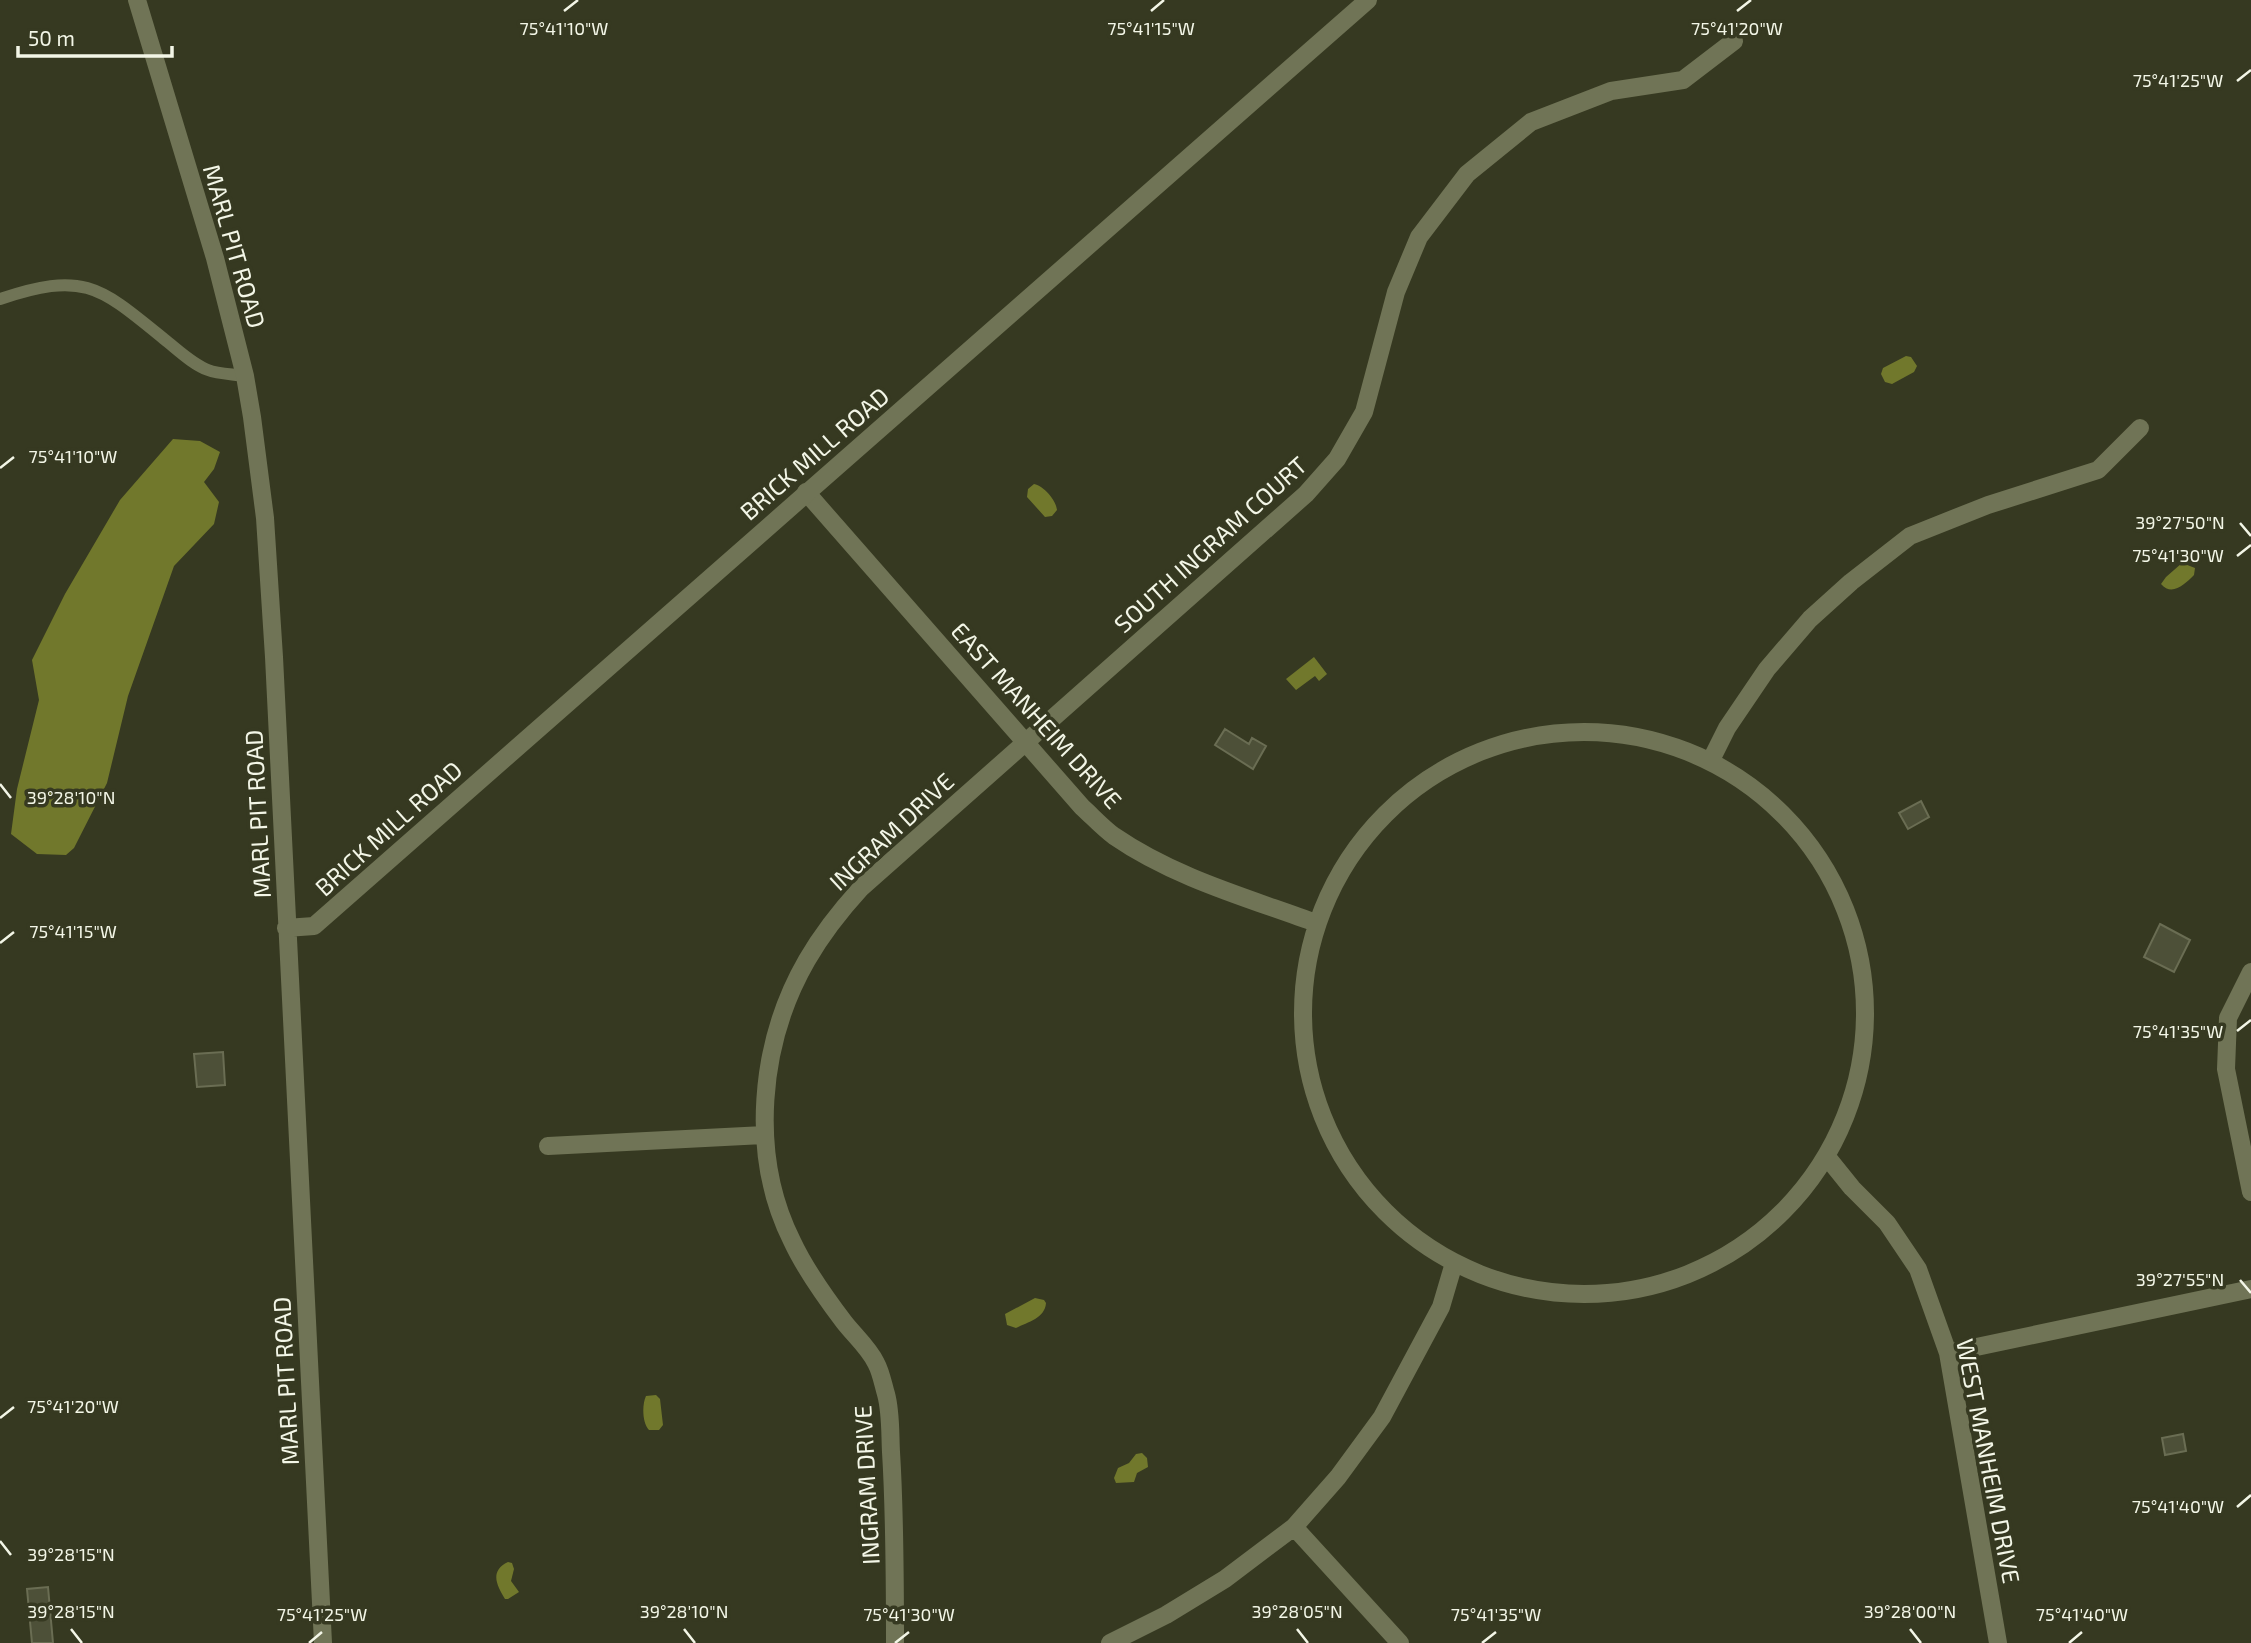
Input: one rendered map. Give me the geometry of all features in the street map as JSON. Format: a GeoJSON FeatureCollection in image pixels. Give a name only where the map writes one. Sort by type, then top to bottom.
{"type":"FeatureCollection","features":[{"type":"Feature","properties":{"kind":"street","name":"MARL PIT ROAD"},"geometry":{"type":"LineString","coordinates":[[136,0],[215,258],[245,376],[259,465],[270,576],[323,1643]]}},
{"type":"Feature","properties":{"kind":"street","name":"BRICK MILL ROAD"},"geometry":{"type":"LineString","coordinates":[[286,928],[314,926],[1368,0]]}},
{"type":"Feature","properties":{"kind":"street","name":"SOUTH INGRAM COURT"},"geometry":{"type":"LineString","coordinates":[[1025,742],[1306,494],[1338,459],[1364,412],[1396,292],[1419,237],[1467,174],[1531,122],[1612,91],[1683,80],[1734,41]]}},
{"type":"Feature","properties":{"kind":"street"},"geometry":{"type":"LineString","coordinates":[[1710,762],[1727,728],[1767,669],[1810,619],[1851,582],[1910,536],[1988,505],[2098,470],[2140,428]]}},
{"type":"Feature","properties":{"kind":"street","name":"EAST MANHEIM DRIVE"},"geometry":{"type":"LineString","coordinates":[[806,492],[1082,807],[1112,835],[1176,871],[1316,923]]}},
{"type":"Feature","properties":{"kind":"street"},"geometry":{"type":"LineString","coordinates":[[1570,731],[1618,733],[1665,744],[1710,762],[1754,789],[1791,824],[1822,864],[1846,910],[1860,959],[1866,1010],[1861,1061],[1848,1111],[1827,1157],[1795,1200],[1756,1236],[1712,1265],[1662,1284],[1609,1294],[1556,1293],[1504,1283],[1454,1263],[1407,1232],[1367,1191],[1335,1144],[1313,1091],[1303,1036],[1304,979],[1316,923],[1336,879],[1362,838],[1395,803],[1423,782],[1476,752],[1522,738],[1570,731]]}},
{"type":"Feature","properties":{"kind":"street","name":"INGRAM DRIVE"},"geometry":{"type":"LineString","coordinates":[[895,1643],[894,1495],[887,1397],[876,1363],[844,1322],[792,1242],[775,1201],[765,1135],[766,1095],[779,1026],[791,992],[824,933],[869,881],[1025,742]]}},
{"type":"Feature","properties":{"kind":"street"},"geometry":{"type":"LineString","coordinates":[[2251,972],[2228,1018],[2226,1069],[2251,1192]]}},
{"type":"Feature","properties":{"kind":"street"},"geometry":{"type":"LineString","coordinates":[[548,1146],[765,1135]]}},
{"type":"Feature","properties":{"kind":"street","name":"WEST MANHEIM DRIVE"},"geometry":{"type":"LineString","coordinates":[[1827,1157],[1852,1188],[1887,1223],[1918,1269],[1948,1353],[1998,1643]]}},
{"type":"Feature","properties":{"kind":"street"},"geometry":{"type":"LineString","coordinates":[[1110,1643],[1166,1615],[1225,1579],[1294,1527],[1338,1477],[1382,1417],[1441,1307],[1454,1263]]}},
{"type":"Feature","properties":{"kind":"street"},"geometry":{"type":"LineString","coordinates":[[1948,1353],[2251,1289]]}},
{"type":"Feature","properties":{"kind":"street"},"geometry":{"type":"LineString","coordinates":[[1294,1527],[1400,1643]]}},
{"type":"Feature","properties":{"kind":"lane"},"geometry":{"type":"LineString","coordinates":[[0,299],[58,285],[81,285],[120,303],[180,352],[207,370],[245,376]]}},
{"type":"Feature","properties":{"kind":"shaded area"},"geometry":{"type":"Polygon","coordinates":[[[1906,356],[1911,357],[1917,366],[1914,372],[1892,384],[1885,382],[1881,374],[1883,368],[1906,356]]]}},
{"type":"Feature","properties":{"kind":"shaded area"},"geometry":{"type":"Polygon","coordinates":[[[173,439],[200,441],[220,452],[214,469],[204,482],[219,502],[214,524],[174,566],[128,696],[107,783],[74,848],[66,855],[37,854],[11,834],[17,789],[39,700],[32,660],[65,594],[120,500],[173,439]]]}},
{"type":"Feature","properties":{"kind":"shaded area"},"geometry":{"type":"Polygon","coordinates":[[[1034,484],[1052,498],[1057,510],[1052,516],[1045,517],[1027,497],[1028,489],[1034,484]]]}},
{"type":"Feature","properties":{"kind":"shaded area"},"geometry":{"type":"Polygon","coordinates":[[[2182,563],[2195,568],[2194,575],[2178,588],[2165,588],[2161,584],[2182,563]]]}},
{"type":"Feature","properties":{"kind":"shaded area"},"geometry":{"type":"Polygon","coordinates":[[[1314,657],[1327,674],[1319,681],[1315,676],[1296,690],[1286,679],[1314,657]]]}},
{"type":"Feature","properties":{"kind":"shaded area"},"geometry":{"type":"Polygon","coordinates":[[[1035,1298],[1046,1303],[1039,1316],[1016,1328],[1007,1325],[1005,1314],[1035,1298]]]}},
{"type":"Feature","properties":{"kind":"shaded area"},"geometry":{"type":"Polygon","coordinates":[[[656,1395],[660,1399],[663,1425],[659,1430],[649,1430],[644,1418],[644,1404],[646,1396],[656,1395]]]}},
{"type":"Feature","properties":{"kind":"shaded area"},"geometry":{"type":"Polygon","coordinates":[[[1142,1453],[1147,1458],[1148,1467],[1137,1473],[1134,1482],[1116,1483],[1114,1478],[1118,1468],[1129,1463],[1136,1454],[1142,1453]]]}},
{"type":"Feature","properties":{"kind":"shaded area"},"geometry":{"type":"Polygon","coordinates":[[[508,1562],[512,1563],[514,1569],[511,1581],[519,1592],[505,1599],[496,1579],[498,1570],[508,1562]]]}},
{"type":"Feature","properties":{"kind":"building"},"geometry":{"type":"Polygon","coordinates":[[[1225,729],[1249,744],[1252,738],[1266,746],[1253,769],[1215,745],[1225,729]]]}},
{"type":"Feature","properties":{"kind":"building"},"geometry":{"type":"Polygon","coordinates":[[[1921,801],[1929,817],[1908,829],[1899,813],[1921,801]]]}},
{"type":"Feature","properties":{"kind":"building"},"geometry":{"type":"Polygon","coordinates":[[[2160,924],[2190,940],[2174,972],[2144,957],[2160,924]]]}},
{"type":"Feature","properties":{"kind":"building"},"geometry":{"type":"Polygon","coordinates":[[[223,1052],[225,1085],[197,1087],[194,1054],[223,1052]]]}},
{"type":"Feature","properties":{"kind":"building"},"geometry":{"type":"Polygon","coordinates":[[[2183,1434],[2186,1451],[2165,1455],[2162,1438],[2183,1434]]]}},
{"type":"Feature","properties":{"kind":"building"},"geometry":{"type":"Polygon","coordinates":[[[48,1587],[53,1643],[32,1643],[27,1589],[48,1587]]]}}]}
